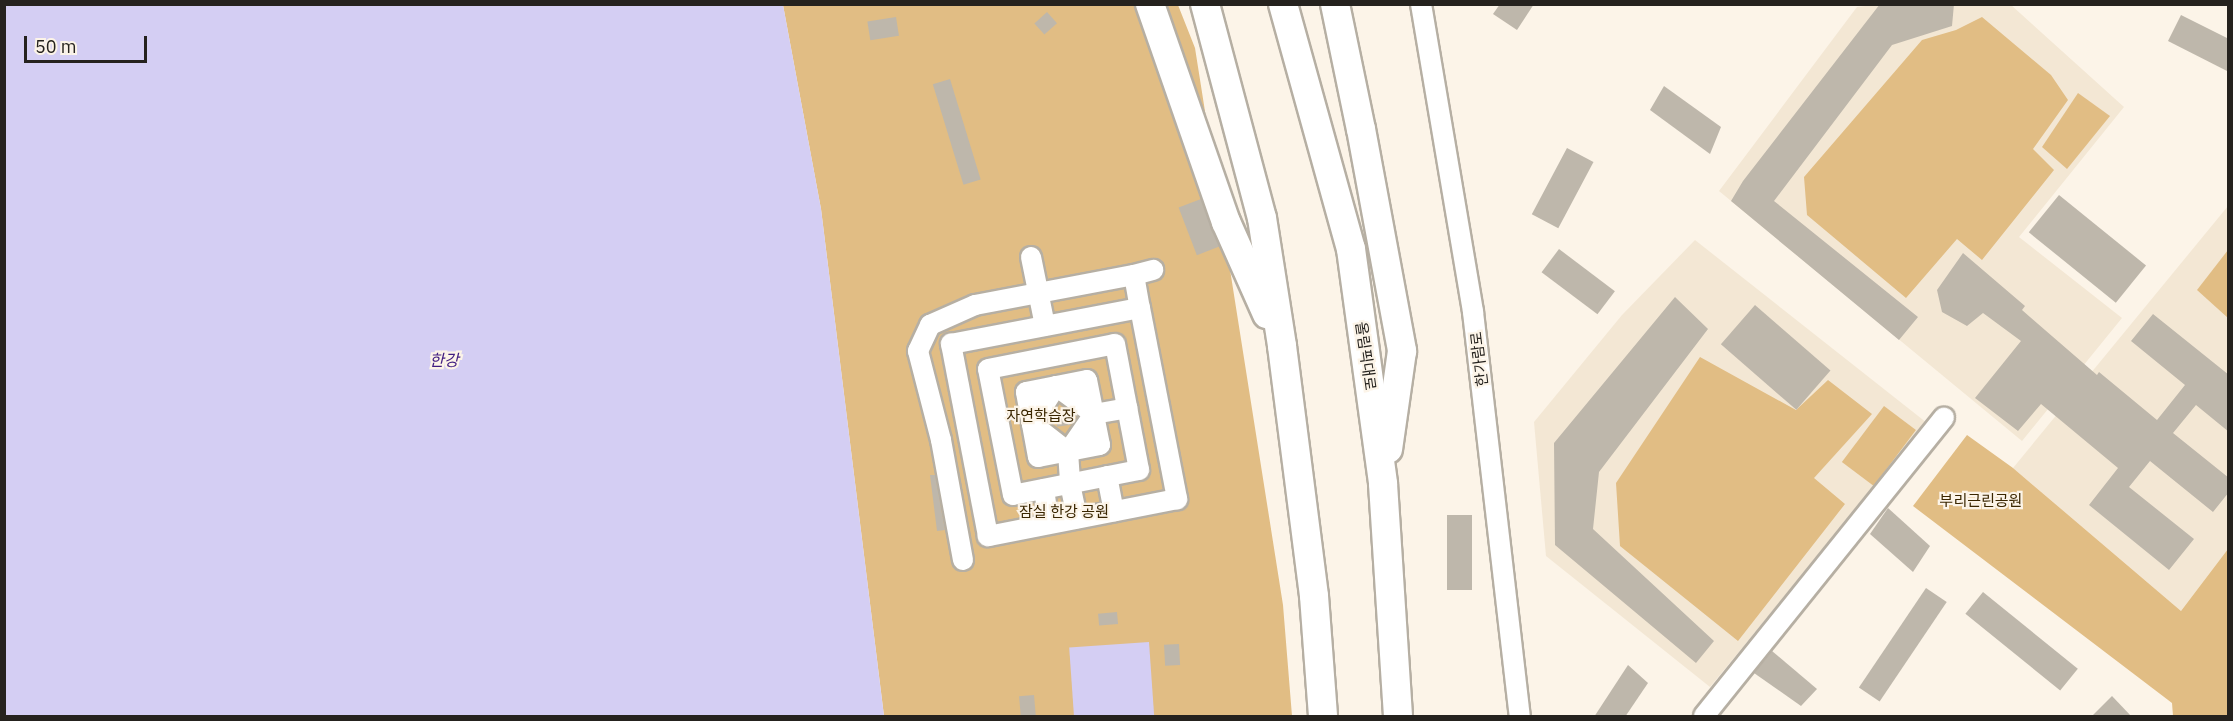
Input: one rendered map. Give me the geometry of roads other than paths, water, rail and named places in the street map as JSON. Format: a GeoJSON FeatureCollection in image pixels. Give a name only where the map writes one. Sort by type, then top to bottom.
{"type":"FeatureCollection","features":[{"type":"Feature","properties":{"kind":"highway"},"geometry":{"type":"LineString","coordinates":[[1150,4],[1226,222],[1282,346]]}},
{"type":"Feature","properties":{"kind":"highway"},"geometry":{"type":"LineString","coordinates":[[1205,4],[1262,218],[1282,346],[1314,596],[1323,717]]}},
{"type":"Feature","properties":{"kind":"highway","name":"올림픽대로"},"geometry":{"type":"LineString","coordinates":[[1283,4],[1351,249],[1383,484],[1398,717]]}},
{"type":"Feature","properties":{"kind":"highway"},"geometry":{"type":"LineString","coordinates":[[1335,4],[1361,129],[1402,351],[1383,484]]}},
{"type":"Feature","properties":{"kind":"street","name":"한가람로"},"geometry":{"type":"LineString","coordinates":[[1421,4],[1473,312],[1520,717]]}},
{"type":"Feature","properties":{"kind":"street"},"geometry":{"type":"LineString","coordinates":[[1031,257],[1041,293],[1045,326]]}},
{"type":"Feature","properties":{"kind":"street"},"geometry":{"type":"LineString","coordinates":[[963,560],[941,440],[918,351],[930,325],[975,305],[1153,270]]}},
{"type":"Feature","properties":{"kind":"street"},"geometry":{"type":"LineString","coordinates":[[1134,275],[1177,499],[988,536],[951,344],[1140,308]]}},
{"type":"Feature","properties":{"kind":"street"},"geometry":{"type":"LineString","coordinates":[[975,305],[981,339]]}},
{"type":"Feature","properties":{"kind":"street"},"geometry":{"type":"LineString","coordinates":[[1077,320],[1083,351]]}},
{"type":"Feature","properties":{"kind":"street"},"geometry":{"type":"LineString","coordinates":[[1013,332],[1018,363]]}},
{"type":"Feature","properties":{"kind":"street"},"geometry":{"type":"LineString","coordinates":[[1115,344],[1139,470],[1013,495],[988,369],[1052,357],[1115,344]]}},
{"type":"Feature","properties":{"kind":"street"},"geometry":{"type":"LineString","coordinates":[[1000,430],[1032,424],[1056,386],[1052,357]]}},
{"type":"Feature","properties":{"kind":"street"},"geometry":{"type":"LineString","coordinates":[[1121,376],[1152,370]]}},
{"type":"Feature","properties":{"kind":"street"},"geometry":{"type":"LineString","coordinates":[[927,391],[957,376]]}},
{"type":"Feature","properties":{"kind":"street"},"geometry":{"type":"LineString","coordinates":[[1056,386],[1094,414]]}},
{"type":"Feature","properties":{"kind":"street"},"geometry":{"type":"LineString","coordinates":[[963,407],[994,402]]}},
{"type":"Feature","properties":{"kind":"street"},"geometry":{"type":"LineString","coordinates":[[1077,518],[1070,483],[1068,452],[1094,414],[1127,408]]}},
{"type":"Feature","properties":{"kind":"street"},"geometry":{"type":"LineString","coordinates":[[1704,717],[1944,418]]}},
{"type":"Feature","properties":{"kind":"street"},"geometry":{"type":"LineString","coordinates":[[1032,424],[1068,452]]}},
{"type":"Feature","properties":{"kind":"street"},"geometry":{"type":"LineString","coordinates":[[1134,439],[1164,433]]}},
{"type":"Feature","properties":{"kind":"street"},"geometry":{"type":"LineString","coordinates":[[941,440],[969,436]]}},
{"type":"Feature","properties":{"kind":"street"},"geometry":{"type":"LineString","coordinates":[[975,470],[1007,465]]}},
{"type":"Feature","properties":{"kind":"street"},"geometry":{"type":"LineString","coordinates":[[1107,476],[1114,511]]}},
{"type":"Feature","properties":{"kind":"street"},"geometry":{"type":"LineString","coordinates":[[1044,489],[1049,524]]}},
{"type":"Feature","properties":{"kind":"street"},"geometry":{"type":"LineString","coordinates":[[953,506],[981,502]]}},
{"type":"Feature","properties":{"kind":"water","name":"한강"},"geometry":{"type":"Polygon","coordinates":[[[4,5],[783,5],[821,209],[884,716],[5,716],[4,5]]]}},
{"type":"Feature","properties":{"kind":"water"},"geometry":{"type":"Polygon","coordinates":[[[1149,642],[1154,716],[1074,716],[1069,648],[1149,642]]]}},
{"type":"Feature","properties":{"kind":"park label","name":"자연학습장"},"geometry":{"type":"Point","coordinates":[1041,416]}},
{"type":"Feature","properties":{"kind":"park label","name":"부리근린공원"},"geometry":{"type":"Point","coordinates":[1981,501]}},
{"type":"Feature","properties":{"kind":"park label","name":"잠실 한강 공원"},"geometry":{"type":"Point","coordinates":[1064,512]}}]}
